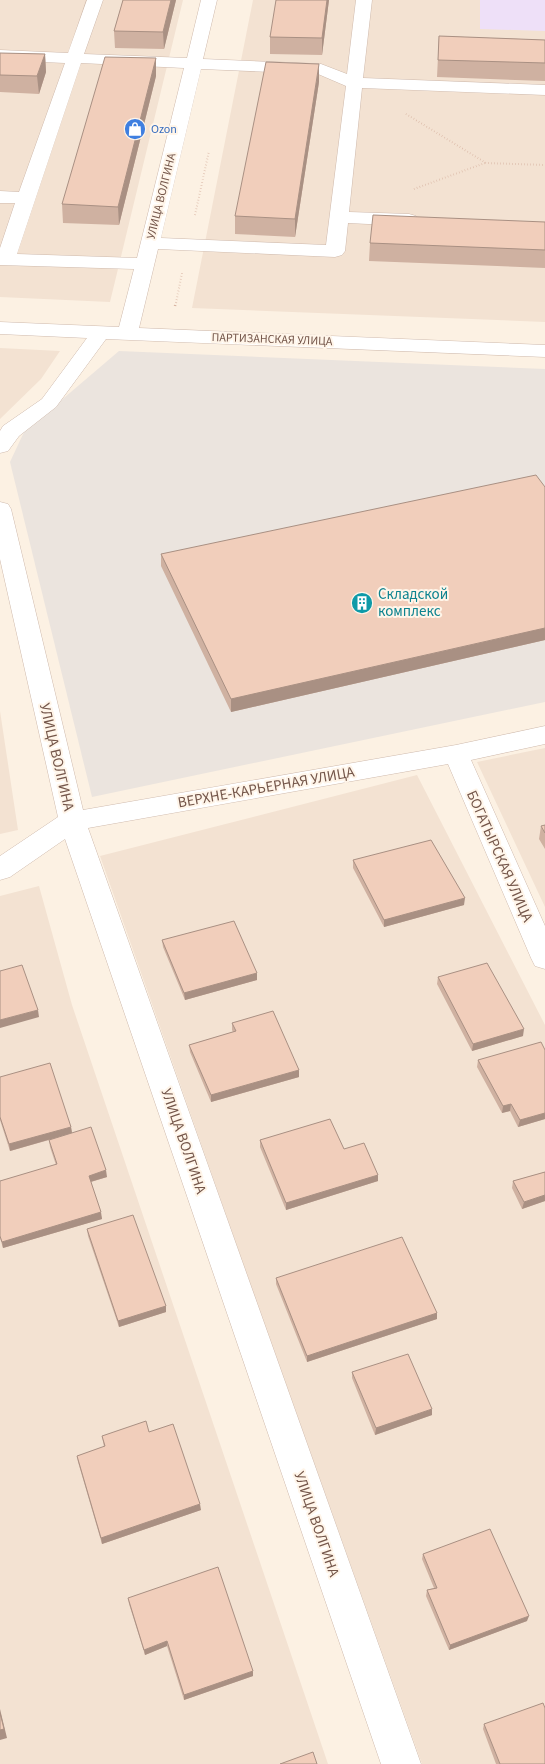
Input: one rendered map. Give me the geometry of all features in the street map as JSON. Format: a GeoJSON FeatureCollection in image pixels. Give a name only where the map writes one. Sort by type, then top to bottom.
{"type":"FeatureCollection","features":[{"type":"Feature","properties":{"kind":"street"},"geometry":{"type":"LineString","coordinates":[[95,0],[76,58],[3,259],[144,264]]}},
{"type":"Feature","properties":{"kind":"street","name":"УЛИЦА ВОЛГИНА"},"geometry":{"type":"LineString","coordinates":[[128,333],[209,0]]}},
{"type":"Feature","properties":{"kind":"street"},"geometry":{"type":"LineString","coordinates":[[149,243],[335,251],[364,0]]}},
{"type":"Feature","properties":{"kind":"street"},"geometry":{"type":"LineString","coordinates":[[0,55],[321,69],[354,83],[545,90]]}},
{"type":"Feature","properties":{"kind":"street"},"geometry":{"type":"LineString","coordinates":[[0,197],[26,198]]}},
{"type":"Feature","properties":{"kind":"street"},"geometry":{"type":"LineString","coordinates":[[339,217],[427,221]]}},
{"type":"Feature","properties":{"kind":"street","name":"ПАРТИЗАНСКАЯ УЛИЦА"},"geometry":{"type":"LineString","coordinates":[[0,328],[545,351]]}},
{"type":"Feature","properties":{"kind":"street"},"geometry":{"type":"LineString","coordinates":[[0,446],[11,431],[49,403],[100,332]]}},
{"type":"Feature","properties":{"kind":"street","name":"УЛИЦА ВОЛГИНА"},"geometry":{"type":"LineString","coordinates":[[0,509],[72,821],[401,1764]]}},
{"type":"Feature","properties":{"kind":"street","name":"ВЕРХНЕ-КАРЬЕРНАЯ УЛИЦА"},"geometry":{"type":"LineString","coordinates":[[0,870],[72,821],[456,754],[545,735]]}},
{"type":"Feature","properties":{"kind":"street","name":"БОГАТЫРСКАЯ УЛИЦА"},"geometry":{"type":"LineString","coordinates":[[456,754],[545,958]]}},
{"type":"Feature","properties":{"kind":"path"},"geometry":{"type":"LineString","coordinates":[[354,83],[486,163],[545,165]]}},
{"type":"Feature","properties":{"kind":"shaded area"},"geometry":{"type":"Polygon","coordinates":[[[0,0],[183,0],[110,302],[0,297],[0,0]]]}},
{"type":"Feature","properties":{"kind":"shaded area"},"geometry":{"type":"Polygon","coordinates":[[[253,0],[545,0],[545,322],[192,308],[253,0]]]}},
{"type":"Feature","properties":{"kind":"shaded area"},"geometry":{"type":"Polygon","coordinates":[[[480,0],[545,0],[545,31],[480,29],[480,0]]]}},
{"type":"Feature","properties":{"kind":"shaded area"},"geometry":{"type":"Polygon","coordinates":[[[0,348],[60,351],[41,379],[0,419],[0,348]]]}},
{"type":"Feature","properties":{"kind":"shaded area"},"geometry":{"type":"Polygon","coordinates":[[[119,351],[545,369],[545,702],[92,797],[10,462],[24,432],[119,351]]]}},
{"type":"Feature","properties":{"kind":"shaded area"},"geometry":{"type":"Polygon","coordinates":[[[0,711],[18,830],[0,834],[0,711]]]}},
{"type":"Feature","properties":{"kind":"shaded area"},"geometry":{"type":"Polygon","coordinates":[[[545,748],[545,907],[477,762],[545,748]]]}},
{"type":"Feature","properties":{"kind":"shaded area"},"geometry":{"type":"Polygon","coordinates":[[[417,775],[545,1025],[545,1764],[422,1764],[100,856],[417,775]]]}},
{"type":"Feature","properties":{"kind":"shaded area"},"geometry":{"type":"Polygon","coordinates":[[[39,886],[72,1005],[328,1764],[0,1764],[0,896],[39,886]]]}},
{"type":"Feature","properties":{"kind":"building"},"geometry":{"type":"Polygon","coordinates":[[[123,0],[171,0],[163,32],[114,31],[123,0]]]}},
{"type":"Feature","properties":{"kind":"building"},"geometry":{"type":"Polygon","coordinates":[[[276,0],[327,0],[322,38],[270,37],[276,0]]]}},
{"type":"Feature","properties":{"kind":"building"},"geometry":{"type":"Polygon","coordinates":[[[439,36],[545,40],[545,63],[438,60],[439,36]]]}},
{"type":"Feature","properties":{"kind":"building"},"geometry":{"type":"Polygon","coordinates":[[[0,53],[45,54],[37,76],[0,75],[0,53]]]}},
{"type":"Feature","properties":{"kind":"building"},"geometry":{"type":"Polygon","coordinates":[[[105,57],[156,58],[118,207],[62,204],[105,57]]]}},
{"type":"Feature","properties":{"kind":"building"},"geometry":{"type":"Polygon","coordinates":[[[266,62],[319,64],[295,219],[235,216],[266,62]]]}},
{"type":"Feature","properties":{"kind":"building"},"geometry":{"type":"Polygon","coordinates":[[[373,215],[545,222],[545,250],[370,243],[373,215]]]}},
{"type":"Feature","properties":{"kind":"building","name":"Складской комплекс"},"geometry":{"type":"Polygon","coordinates":[[[536,475],[545,487],[545,628],[231,699],[161,554],[536,475]]]}},
{"type":"Feature","properties":{"kind":"building"},"geometry":{"type":"Polygon","coordinates":[[[545,825],[545,833],[541,826],[545,825]]]}},
{"type":"Feature","properties":{"kind":"building"},"geometry":{"type":"Polygon","coordinates":[[[431,840],[465,898],[384,920],[353,860],[431,840]]]}},
{"type":"Feature","properties":{"kind":"building"},"geometry":{"type":"Polygon","coordinates":[[[234,921],[257,973],[184,993],[162,940],[234,921]]]}},
{"type":"Feature","properties":{"kind":"building"},"geometry":{"type":"Polygon","coordinates":[[[487,963],[524,1029],[473,1044],[438,977],[487,963]]]}},
{"type":"Feature","properties":{"kind":"building"},"geometry":{"type":"Polygon","coordinates":[[[22,965],[38,1010],[0,1020],[0,971],[22,965]]]}},
{"type":"Feature","properties":{"kind":"building"},"geometry":{"type":"Polygon","coordinates":[[[273,1011],[299,1070],[211,1095],[189,1045],[236,1031],[232,1023],[273,1011]]]}},
{"type":"Feature","properties":{"kind":"building"},"geometry":{"type":"Polygon","coordinates":[[[541,1042],[545,1050],[545,1113],[520,1120],[511,1104],[503,1106],[478,1060],[541,1042]]]}},
{"type":"Feature","properties":{"kind":"building"},"geometry":{"type":"Polygon","coordinates":[[[50,1063],[71,1127],[9,1144],[0,1117],[0,1077],[50,1063]]]}},
{"type":"Feature","properties":{"kind":"building"},"geometry":{"type":"Polygon","coordinates":[[[330,1119],[344,1149],[364,1143],[378,1175],[286,1203],[260,1140],[330,1119]]]}},
{"type":"Feature","properties":{"kind":"building"},"geometry":{"type":"Polygon","coordinates":[[[91,1127],[106,1170],[89,1176],[101,1212],[2,1242],[0,1236],[0,1181],[57,1164],[49,1140],[91,1127]]]}},
{"type":"Feature","properties":{"kind":"building"},"geometry":{"type":"Polygon","coordinates":[[[545,1172],[545,1195],[524,1202],[513,1181],[545,1172]]]}},
{"type":"Feature","properties":{"kind":"building"},"geometry":{"type":"Polygon","coordinates":[[[133,1215],[166,1306],[118,1321],[87,1229],[133,1215]]]}},
{"type":"Feature","properties":{"kind":"building"},"geometry":{"type":"Polygon","coordinates":[[[402,1237],[437,1313],[307,1356],[276,1278],[402,1237]]]}},
{"type":"Feature","properties":{"kind":"building"},"geometry":{"type":"Polygon","coordinates":[[[408,1354],[432,1409],[376,1428],[352,1372],[408,1354]]]}},
{"type":"Feature","properties":{"kind":"building"},"geometry":{"type":"Polygon","coordinates":[[[146,1421],[149,1432],[173,1424],[200,1504],[101,1538],[77,1456],[105,1446],[102,1436],[146,1421]]]}},
{"type":"Feature","properties":{"kind":"building"},"geometry":{"type":"Polygon","coordinates":[[[490,1529],[529,1616],[450,1645],[427,1590],[437,1588],[423,1554],[490,1529]]]}},
{"type":"Feature","properties":{"kind":"building"},"geometry":{"type":"Polygon","coordinates":[[[218,1567],[253,1671],[184,1695],[167,1641],[144,1650],[128,1598],[218,1567]]]}},
{"type":"Feature","properties":{"kind":"building"},"geometry":{"type":"Polygon","coordinates":[[[543,1703],[545,1708],[545,1764],[500,1764],[484,1724],[543,1703]]]}},
{"type":"Feature","properties":{"kind":"building"},"geometry":{"type":"Polygon","coordinates":[[[0,1713],[4,1729],[0,1730],[0,1713]]]}},
{"type":"Feature","properties":{"kind":"building"},"geometry":{"type":"Polygon","coordinates":[[[313,1752],[317,1764],[280,1764],[313,1752]]]}},
{"type":"Feature","properties":{"kind":"place","name":"Ozon"},"geometry":{"type":"Point","coordinates":[135,129]}},
{"type":"Feature","properties":{"kind":"place","name":"Складской комплекс"},"geometry":{"type":"Point","coordinates":[362,603]}}]}
